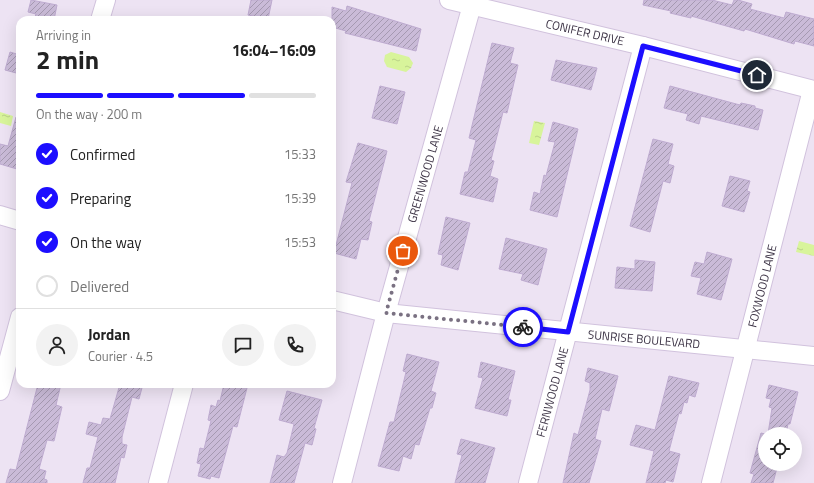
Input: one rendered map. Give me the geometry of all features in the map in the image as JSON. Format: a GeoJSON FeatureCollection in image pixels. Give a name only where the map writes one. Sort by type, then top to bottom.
{"type":"FeatureCollection","features":[{"type":"Feature","properties":{"kind":"street"},"geometry":{"type":"LineString","coordinates":[[101,16],[106,0]]}},
{"type":"Feature","properties":{"kind":"street","name":"CONIFER DRIVE"},"geometry":{"type":"LineString","coordinates":[[449,0],[643,46],[813,90]]}},
{"type":"Feature","properties":{"kind":"street","name":"GREENWOOD LANE"},"geometry":{"type":"LineString","coordinates":[[342,483],[386,313],[472,5]]}},
{"type":"Feature","properties":{"kind":"street","name":"FERNWOOD LANE"},"geometry":{"type":"LineString","coordinates":[[528,483],[643,46]]}},
{"type":"Feature","properties":{"kind":"street","name":"FOXWOOD LANE"},"geometry":{"type":"LineString","coordinates":[[711,483],[813,90]]}},
{"type":"Feature","properties":{"kind":"street"},"geometry":{"type":"LineString","coordinates":[[0,215],[16,219]]}},
{"type":"Feature","properties":{"kind":"street","name":"SUNRISE BOULEVARD"},"geometry":{"type":"LineString","coordinates":[[336,301],[386,313],[814,356]]}},
{"type":"Feature","properties":{"kind":"street"},"geometry":{"type":"LineString","coordinates":[[0,391],[16,332]]}},
{"type":"Feature","properties":{"kind":"street"},"geometry":{"type":"LineString","coordinates":[[158,483],[183,388]]}},
{"type":"Feature","properties":{"kind":"water"},"geometry":{"type":"Polygon","coordinates":[[[391,52],[409,57],[413,63],[411,68],[406,72],[387,67],[384,61],[385,55],[391,52]]]}},
{"type":"Feature","properties":{"kind":"water"},"geometry":{"type":"Polygon","coordinates":[[[0,112],[13,116],[11,126],[0,123],[0,112]]]}},
{"type":"Feature","properties":{"kind":"water"},"geometry":{"type":"Polygon","coordinates":[[[534,121],[545,123],[539,145],[529,143],[534,121]]]}},
{"type":"Feature","properties":{"kind":"water"},"geometry":{"type":"Polygon","coordinates":[[[799,241],[814,245],[814,256],[796,252],[799,241]]]}},
{"type":"Feature","properties":{"kind":"building"},"geometry":{"type":"Polygon","coordinates":[[[31,0],[57,5],[55,16],[35,16],[36,14],[28,12],[31,0]]]}},
{"type":"Feature","properties":{"kind":"building"},"geometry":{"type":"Polygon","coordinates":[[[251,0],[272,0],[269,16],[248,15],[251,0]]]}},
{"type":"Feature","properties":{"kind":"building"},"geometry":{"type":"Polygon","coordinates":[[[644,0],[712,0],[732,5],[734,0],[738,0],[752,4],[750,9],[784,18],[786,12],[814,19],[814,46],[795,41],[794,44],[745,29],[744,31],[691,16],[691,18],[670,13],[671,11],[643,5],[644,0]]]}},
{"type":"Feature","properties":{"kind":"building"},"geometry":{"type":"Polygon","coordinates":[[[347,6],[421,29],[416,51],[345,33],[346,31],[336,28],[336,16],[332,16],[332,7],[346,11],[347,6]]]}},
{"type":"Feature","properties":{"kind":"building"},"geometry":{"type":"Polygon","coordinates":[[[492,43],[514,48],[510,63],[518,65],[507,113],[503,112],[491,160],[494,161],[490,176],[498,179],[493,202],[460,194],[465,172],[468,172],[476,140],[469,138],[492,43]]]}},
{"type":"Feature","properties":{"kind":"building"},"geometry":{"type":"Polygon","coordinates":[[[10,52],[16,54],[16,73],[5,70],[10,52]]]}},
{"type":"Feature","properties":{"kind":"building"},"geometry":{"type":"Polygon","coordinates":[[[556,60],[597,68],[591,90],[551,80],[556,60]]]}},
{"type":"Feature","properties":{"kind":"building"},"geometry":{"type":"Polygon","coordinates":[[[380,86],[405,92],[397,124],[372,118],[380,86]]]}},
{"type":"Feature","properties":{"kind":"building"},"geometry":{"type":"Polygon","coordinates":[[[670,86],[740,105],[741,103],[755,106],[755,108],[763,110],[758,130],[701,116],[699,124],[686,120],[688,114],[664,108],[670,86]]]}},
{"type":"Feature","properties":{"kind":"building"},"geometry":{"type":"Polygon","coordinates":[[[16,117],[16,169],[0,164],[0,144],[8,146],[16,117]]]}},
{"type":"Feature","properties":{"kind":"building"},"geometry":{"type":"Polygon","coordinates":[[[553,122],[578,129],[557,217],[530,210],[534,192],[540,194],[544,175],[546,176],[555,142],[548,141],[553,122]]]}},
{"type":"Feature","properties":{"kind":"building"},"geometry":{"type":"Polygon","coordinates":[[[653,139],[673,144],[668,164],[674,166],[670,183],[663,181],[650,232],[630,226],[653,139]]]}},
{"type":"Feature","properties":{"kind":"building"},"geometry":{"type":"Polygon","coordinates":[[[358,143],[387,151],[369,221],[372,222],[368,240],[361,239],[356,259],[336,254],[336,245],[352,183],[346,182],[358,143]]]}},
{"type":"Feature","properties":{"kind":"building"},"geometry":{"type":"Polygon","coordinates":[[[730,176],[750,181],[747,191],[750,192],[744,212],[722,206],[730,176]]]}},
{"type":"Feature","properties":{"kind":"building"},"geometry":{"type":"Polygon","coordinates":[[[446,217],[470,223],[458,270],[441,265],[443,255],[438,254],[446,217]]]}},
{"type":"Feature","properties":{"kind":"building"},"geometry":{"type":"Polygon","coordinates":[[[506,238],[547,249],[538,285],[521,280],[523,274],[499,269],[506,238]]]}},
{"type":"Feature","properties":{"kind":"building"},"geometry":{"type":"Polygon","coordinates":[[[707,252],[732,259],[721,300],[697,294],[701,278],[691,276],[695,262],[704,264],[707,252]]]}},
{"type":"Feature","properties":{"kind":"building"},"geometry":{"type":"Polygon","coordinates":[[[635,260],[655,262],[652,291],[615,288],[617,267],[635,269],[635,260]]]}},
{"type":"Feature","properties":{"kind":"building"},"geometry":{"type":"Polygon","coordinates":[[[407,354],[439,362],[431,391],[436,393],[419,445],[415,444],[411,459],[403,456],[399,471],[378,466],[390,422],[394,422],[406,372],[403,371],[407,354]]]}},
{"type":"Feature","properties":{"kind":"building"},"geometry":{"type":"Polygon","coordinates":[[[481,362],[515,371],[508,400],[511,400],[507,416],[475,408],[483,378],[478,377],[481,362]]]}},
{"type":"Feature","properties":{"kind":"building"},"geometry":{"type":"Polygon","coordinates":[[[588,368],[618,376],[609,411],[602,409],[595,439],[601,441],[589,483],[563,483],[574,433],[578,435],[590,390],[590,383],[585,381],[588,368]]]}},
{"type":"Feature","properties":{"kind":"building"},"geometry":{"type":"Polygon","coordinates":[[[669,376],[699,383],[695,397],[689,395],[687,403],[684,402],[681,414],[679,413],[669,451],[680,454],[673,482],[666,480],[665,483],[646,483],[654,451],[630,445],[636,425],[655,430],[669,376]]]}},
{"type":"Feature","properties":{"kind":"building"},"geometry":{"type":"Polygon","coordinates":[[[769,385],[798,392],[790,424],[788,424],[787,427],[769,427],[772,408],[769,407],[771,399],[766,398],[769,385]]]}},
{"type":"Feature","properties":{"kind":"building"},"geometry":{"type":"Polygon","coordinates":[[[37,388],[60,388],[56,405],[62,407],[54,441],[47,440],[39,469],[46,471],[44,479],[47,480],[47,483],[6,483],[10,469],[16,470],[37,388]]]}},
{"type":"Feature","properties":{"kind":"building"},"geometry":{"type":"Polygon","coordinates":[[[119,388],[142,388],[139,399],[132,397],[122,437],[122,444],[127,445],[124,458],[121,457],[115,483],[83,483],[87,468],[90,468],[98,437],[86,434],[89,422],[101,425],[103,418],[110,419],[119,388]]]}},
{"type":"Feature","properties":{"kind":"building"},"geometry":{"type":"Polygon","coordinates":[[[223,388],[247,388],[237,427],[233,426],[219,478],[211,476],[210,479],[198,476],[201,464],[197,463],[200,448],[204,449],[211,421],[208,420],[211,405],[216,407],[218,400],[220,401],[223,388]]]}},
{"type":"Feature","properties":{"kind":"building"},"geometry":{"type":"Polygon","coordinates":[[[287,391],[322,400],[314,428],[316,429],[312,445],[305,443],[294,483],[270,483],[277,455],[284,457],[287,453],[294,424],[279,420],[287,391]]]}},
{"type":"Feature","properties":{"kind":"building"},"geometry":{"type":"Polygon","coordinates":[[[461,439],[495,448],[485,483],[455,483],[462,455],[457,454],[461,439]]]}},
{"type":"Feature","properties":{"kind":"building"},"geometry":{"type":"Polygon","coordinates":[[[758,444],[758,471],[776,471],[773,483],[751,483],[754,474],[750,473],[758,444]]]}},
{"type":"Feature","properties":{"kind":"way so far"},"geometry":{"type":"LineString","coordinates":[[403,251],[386,313],[523,327]]}},
{"type":"Feature","properties":{"kind":"route"},"geometry":{"type":"LineString","coordinates":[[523,327],[568,332],[643,46],[757,75]]}}]}
